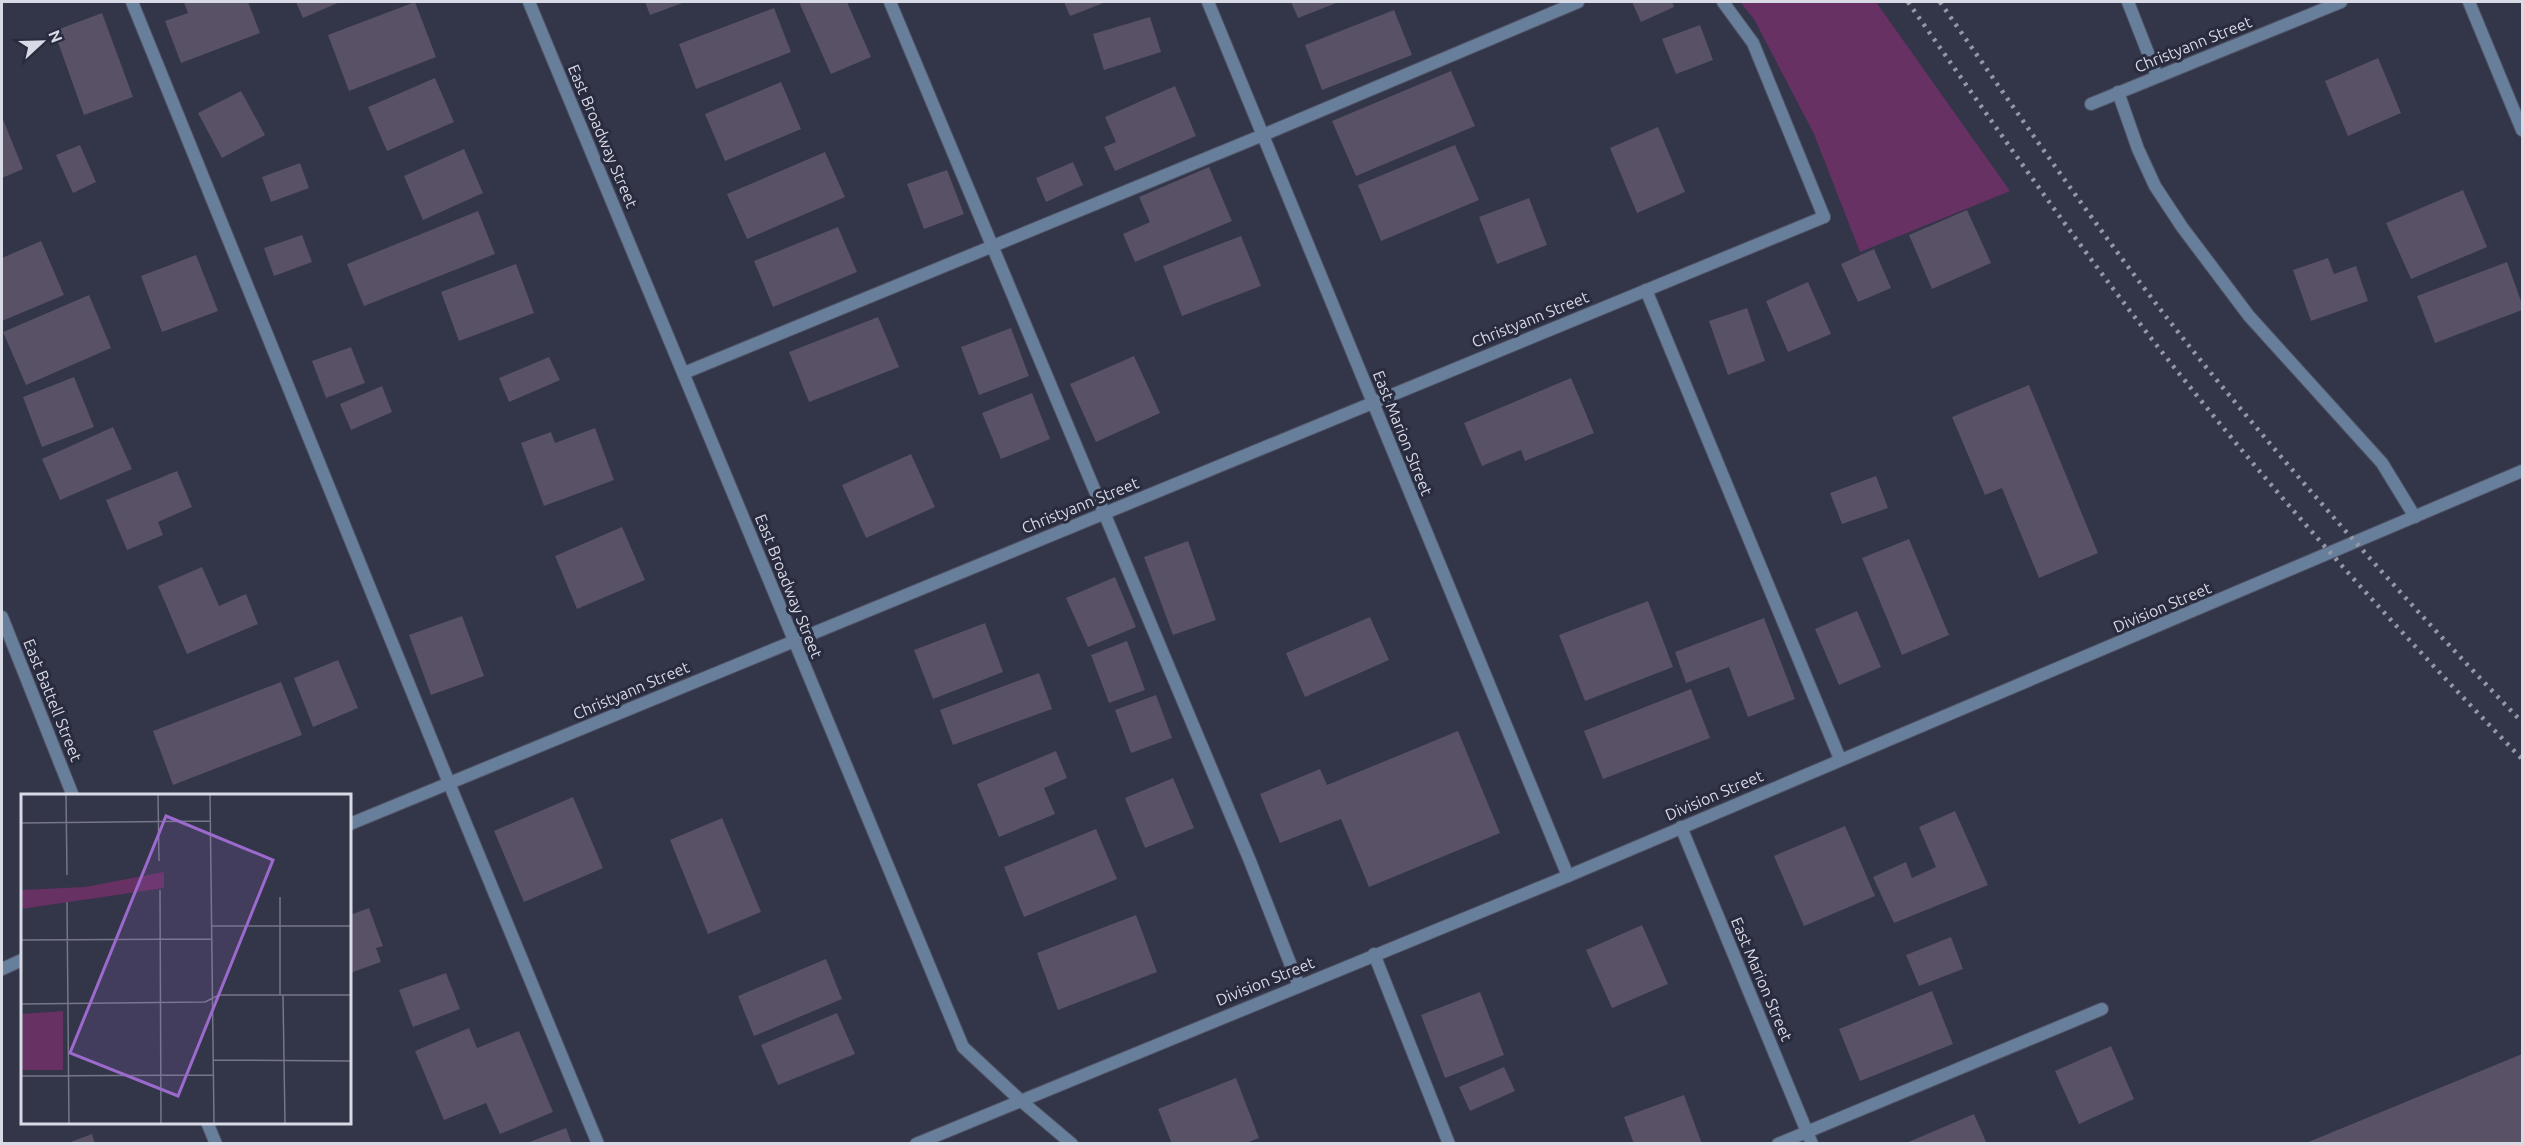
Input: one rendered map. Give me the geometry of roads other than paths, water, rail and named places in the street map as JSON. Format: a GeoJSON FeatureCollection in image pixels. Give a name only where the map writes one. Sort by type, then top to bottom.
{"type":"FeatureCollection","features":[{"type":"Feature","properties":{"kind":"street"},"geometry":{"type":"LineString","coordinates":[[132,2],[449,783],[598,1143]]}},
{"type":"Feature","properties":{"kind":"street","name":"East Broadway Street"},"geometry":{"type":"LineString","coordinates":[[530,2],[963,1047],[1020,1100],[1072,1143]]}},
{"type":"Feature","properties":{"kind":"street"},"geometry":{"type":"LineString","coordinates":[[890,2],[1250,861],[1299,986]]}},
{"type":"Feature","properties":{"kind":"street","name":"East Marion Street"},"geometry":{"type":"LineString","coordinates":[[1208,2],[1568,876]]}},
{"type":"Feature","properties":{"kind":"street"},"geometry":{"type":"LineString","coordinates":[[684,373],[1263,135],[1578,2]]}},
{"type":"Feature","properties":{"kind":"street","name":"Christyann Street"},"geometry":{"type":"LineString","coordinates":[[351,824],[1372,401],[1824,217],[1753,43],[1723,2]]}},
{"type":"Feature","properties":{"kind":"street"},"geometry":{"type":"LineString","coordinates":[[2128,2],[2157,76]]}},
{"type":"Feature","properties":{"kind":"street","name":"Christyann Street"},"geometry":{"type":"LineString","coordinates":[[2091,104],[2341,2]]}},
{"type":"Feature","properties":{"kind":"street"},"geometry":{"type":"LineString","coordinates":[[2469,2],[2523,130]]}},
{"type":"Feature","properties":{"kind":"street"},"geometry":{"type":"LineString","coordinates":[[2118,92],[2138,149],[2156,186],[2182,227],[2249,316],[2382,463],[2415,517]]}},
{"type":"Feature","properties":{"kind":"street"},"geometry":{"type":"LineString","coordinates":[[1646,290],[1840,759]]}},
{"type":"Feature","properties":{"kind":"street","name":"Division Street"},"geometry":{"type":"LineString","coordinates":[[916,1143],[1568,876],[2523,471]]}},
{"type":"Feature","properties":{"kind":"street","name":"East Battell Street"},"geometry":{"type":"LineString","coordinates":[[2,616],[73,794]]}},
{"type":"Feature","properties":{"kind":"street","name":"East Marion Street"},"geometry":{"type":"LineString","coordinates":[[1681,827],[1812,1143]]}},
{"type":"Feature","properties":{"kind":"street"},"geometry":{"type":"LineString","coordinates":[[1374,954],[1449,1143]]}},
{"type":"Feature","properties":{"kind":"street"},"geometry":{"type":"LineString","coordinates":[[2,969],[21,960]]}},
{"type":"Feature","properties":{"kind":"street"},"geometry":{"type":"LineString","coordinates":[[1778,1143],[2102,1009]]}},
{"type":"Feature","properties":{"kind":"street"},"geometry":{"type":"LineString","coordinates":[[208,1124],[216,1143]]}},
{"type":"Feature","properties":{"kind":"railway"},"geometry":{"type":"LineString","coordinates":[[1908,2],[2078,242],[2186,382],[2266,479],[2350,574],[2522,759]]}},
{"type":"Feature","properties":{"kind":"railway"},"geometry":{"type":"LineString","coordinates":[[1940,2],[2103,233],[2206,367],[2360,548],[2522,722]]}}]}
